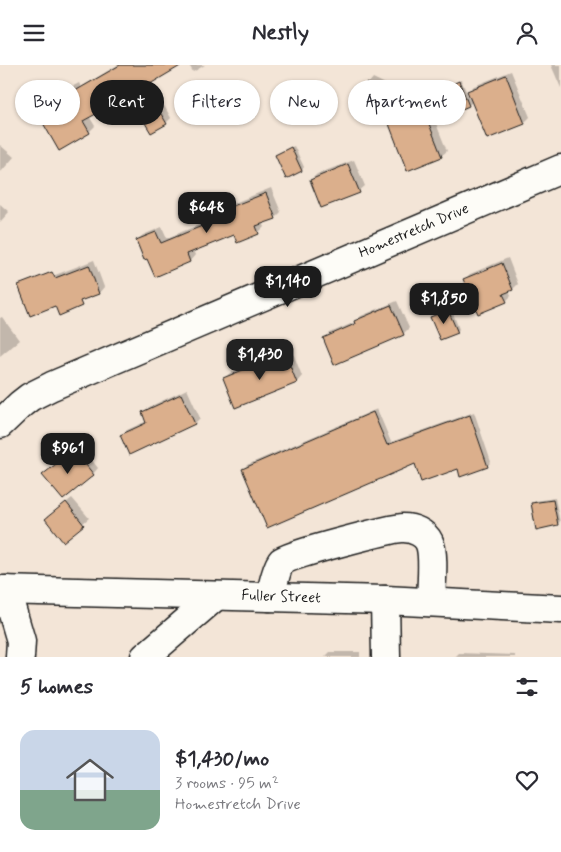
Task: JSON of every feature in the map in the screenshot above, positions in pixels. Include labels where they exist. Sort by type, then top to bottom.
[{"type":"street","name":"Homestretch Drive","points":[[0,424],[21,403],[52,386],[561,169]]},
{"type":"street","points":[[270,597],[282,561],[296,555],[403,528],[421,533],[429,542],[432,553],[431,603]]},
{"type":"street","name":"Fuller Street","points":[[3,590],[385,600],[561,609]]},
{"type":"street","points":[[3,590],[21,641],[20,657]]},
{"type":"street","points":[[145,657],[216,596]]},
{"type":"street","points":[[385,600],[386,657]]},
{"type":"building","points":[[120,65],[182,65],[157,80],[94,80]]},
{"type":"building","points":[[506,75],[525,124],[487,139],[467,91]]},
{"type":"building","points":[[90,82],[90,117],[83,121],[90,133],[59,151],[44,125],[80,125],[80,88]]},
{"type":"building","points":[[164,119],[167,124],[151,133],[146,125],[164,125]]},
{"type":"building","points":[[389,125],[429,125],[442,157],[407,171]]},
{"type":"building","points":[[291,147],[302,171],[286,179],[275,155]]},
{"type":"building","points":[[348,164],[360,193],[321,208],[310,180]]},
{"type":"building","points":[[266,193],[276,219],[256,226],[259,234],[237,243],[234,235],[187,254],[190,262],[155,277],[147,259],[144,260],[136,240],[156,232],[161,243],[202,226],[200,219]]},
{"type":"building","points":[[502,263],[513,290],[503,294],[507,302],[478,314],[463,279]]},
{"type":"building","points":[[89,265],[99,294],[80,301],[82,306],[59,316],[55,306],[30,316],[18,285],[52,272],[55,278]]},
{"type":"building","points":[[391,305],[404,335],[334,365],[323,338],[355,324],[354,321]]},
{"type":"building","points":[[448,310],[458,333],[440,340],[430,317]]},
{"type":"building","points":[[285,353],[297,383],[235,408],[223,378]]},
{"type":"building","points":[[181,394],[195,424],[129,455],[120,435],[146,423],[142,412]]},
{"type":"building","points":[[373,412],[387,445],[470,415],[488,467],[460,477],[458,469],[421,482],[415,464],[267,528],[242,469]]},
{"type":"building","points":[[74,450],[94,475],[63,500],[42,475]]},
{"type":"building","points":[[553,500],[558,525],[536,530],[531,503]]},
{"type":"building","points":[[66,502],[84,525],[63,542],[45,519]]}]
